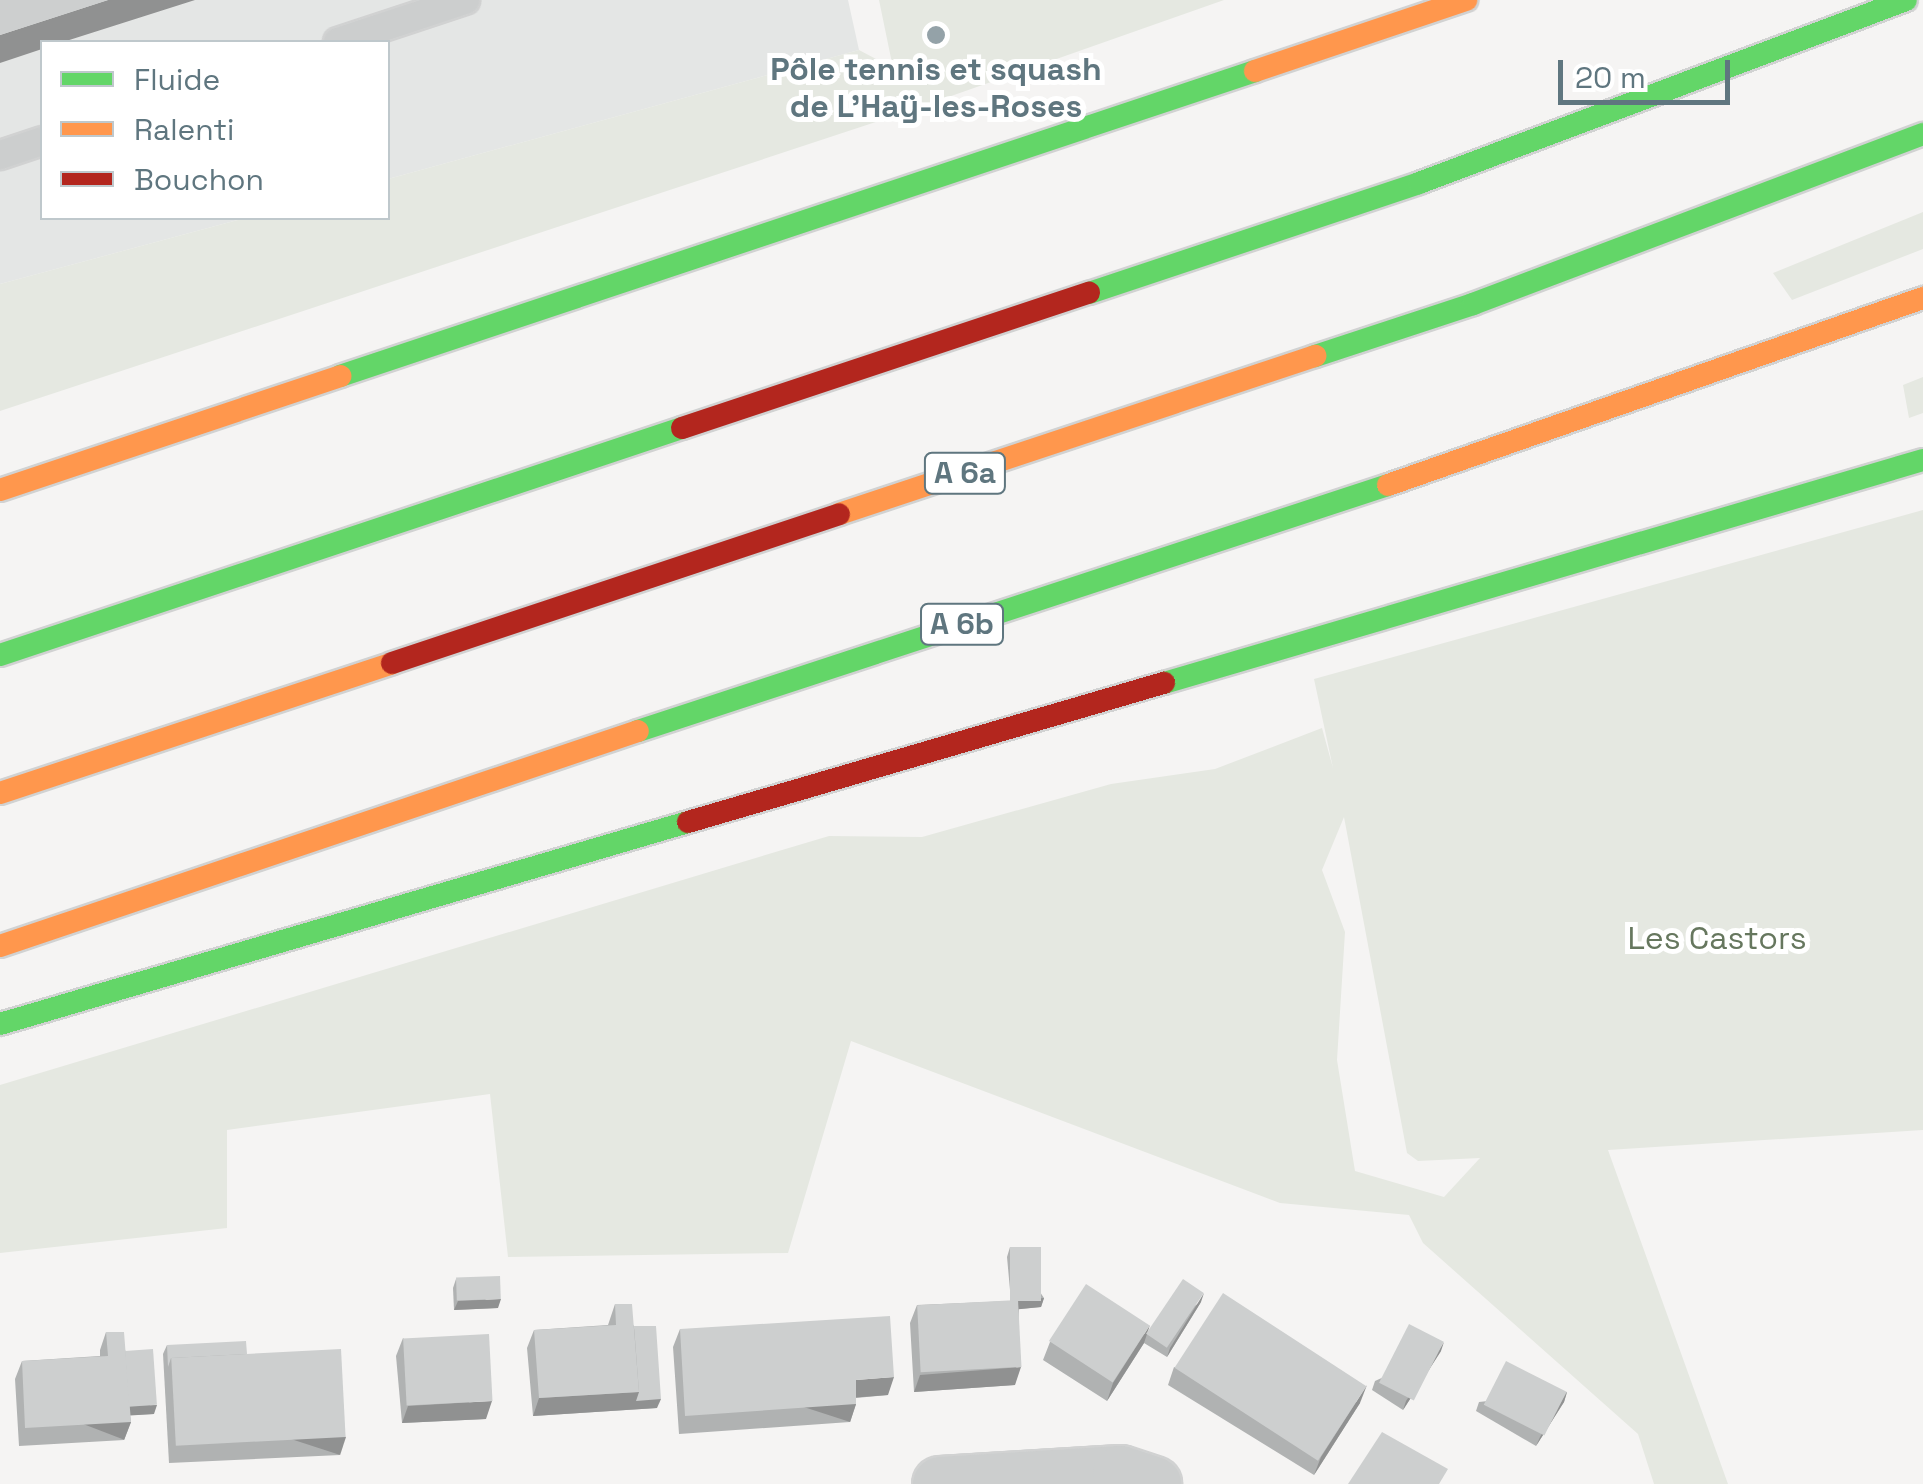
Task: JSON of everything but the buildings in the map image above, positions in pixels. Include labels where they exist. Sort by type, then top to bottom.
[{"type":"highway","points":[[0,490],[1466,0]]},
{"type":"highway","points":[[0,656],[1419,183],[1906,0]]},
{"type":"highway","name":"A 6a","points":[[0,793],[1473,304],[1923,134]]},
{"type":"highway","name":"A 6b","points":[[0,946],[767,688],[1530,438],[1923,298]]},
{"type":"highway","points":[[0,1024],[1923,460]]},
{"type":"street","points":[[940,1484],[1120,1473],[1153,1484]]},
{"type":"lane","points":[[344,40],[465,0]]},
{"type":"lane","points":[[0,155],[40,142]]},
{"type":"shaded area","points":[[0,0],[848,0],[859,50],[390,178],[390,40],[40,40],[40,220],[238,220],[0,284]]},
{"type":"green space","points":[[879,0],[1224,0],[900,114],[0,411],[0,284],[238,220],[390,220],[390,178],[859,50],[893,68]]},
{"type":"green space","points":[[1923,212],[1923,249],[1792,300],[1773,273]]},
{"type":"green space","points":[[1923,377],[1923,413],[1909,418],[1903,385]]},
{"type":"green space","name":"Les Castors","points":[[1923,510],[1923,1130],[1608,1150],[1728,1484],[1654,1484],[1638,1434],[1423,1243],[1409,1215],[1280,1203],[851,1041],[788,1253],[508,1257],[490,1094],[227,1130],[227,1228],[0,1253],[0,1085],[829,836],[922,837],[1111,784],[1215,769],[1322,728],[1333,768],[1314,679]],"holes":[[[1344,817],[1407,1153],[1418,1161],[1480,1158],[1444,1197],[1355,1171],[1337,1060],[1345,932],[1322,870]]]},
{"type":"traffic: fast","points":[[1089,293],[1419,183],[1906,0]]},
{"type":"traffic: fast","points":[[340,376],[1255,71]]},
{"type":"traffic: fast","points":[[1315,356],[1473,304],[1923,134]]},
{"type":"traffic: fast","points":[[0,655],[682,428]]},
{"type":"traffic: fast","points":[[1164,683],[1923,460]]},
{"type":"traffic: fast","points":[[638,731],[1388,485]]},
{"type":"traffic: fast","points":[[0,1024],[688,822]]},
{"type":"traffic: slow","points":[[1255,71],[1466,0]]},
{"type":"traffic: slow","points":[[1388,485],[1923,298]]},
{"type":"traffic: slow","points":[[839,514],[1315,356]]},
{"type":"traffic: slow","points":[[0,490],[340,376]]},
{"type":"traffic: slow","points":[[0,793],[392,663]]},
{"type":"traffic: slow","points":[[0,946],[638,731]]},
{"type":"traffic: jam","points":[[682,428],[1089,293]]},
{"type":"traffic: jam","points":[[392,663],[839,514]]},
{"type":"traffic: jam","points":[[688,822],[1164,683]]},
{"type":"place","name":"Pôle tennis et squash de L'Haÿ-les-Roses","points":[[936,35]]}]
